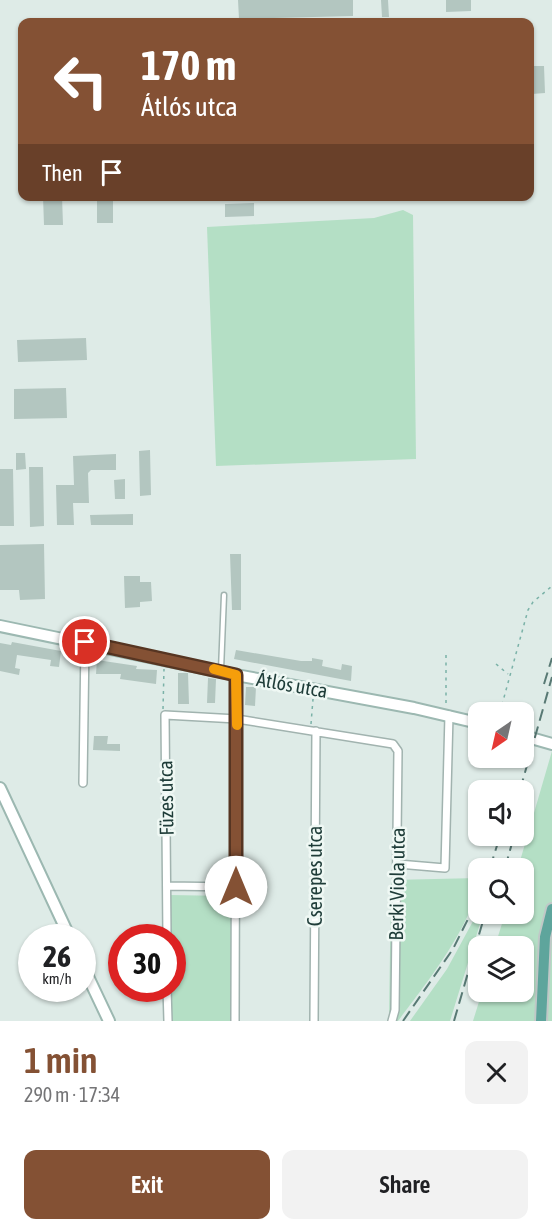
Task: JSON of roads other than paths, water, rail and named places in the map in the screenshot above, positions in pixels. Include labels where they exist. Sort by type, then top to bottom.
[{"type":"main road","points":[[541,1021],[545,938],[552,909]]},
{"type":"street","name":"Átlós utca","points":[[0,626],[468,720]]},
{"type":"street","points":[[83,783],[85,642]]},
{"type":"street","points":[[236,675],[236,1021]]},
{"type":"street","name":"Füzes utca","points":[[167,924],[165,715],[237,719]]},
{"type":"street","points":[[398,864],[445,867],[448,715]]},
{"type":"street","points":[[237,719],[313,731]]},
{"type":"street","name":"Berki Viola utca","points":[[313,731],[393,744],[396,748],[398,864],[395,1010],[392,1021]]},
{"type":"street","name":"Cserepes utca","points":[[313,731],[314,1021]]},
{"type":"street","points":[[534,739],[552,744]]},
{"type":"street","points":[[0,788],[63,924]]},
{"type":"street","points":[[167,886],[236,887]]},
{"type":"street","points":[[96,994],[109,1021]]},
{"type":"street","points":[[167,1002],[168,1021]]},
{"type":"lane","points":[[220,671],[223,660],[224,595]]},
{"type":"railway","points":[[544,684],[552,658]]},
{"type":"railway","points":[[523,780],[552,677]]},
{"type":"railway","points":[[493,858],[497,846]]},
{"type":"railway","points":[[508,858],[511,846]]},
{"type":"railway","points":[[403,1021],[453,949],[468,919]]},
{"type":"railway","points":[[454,1021],[482,924]]}]
